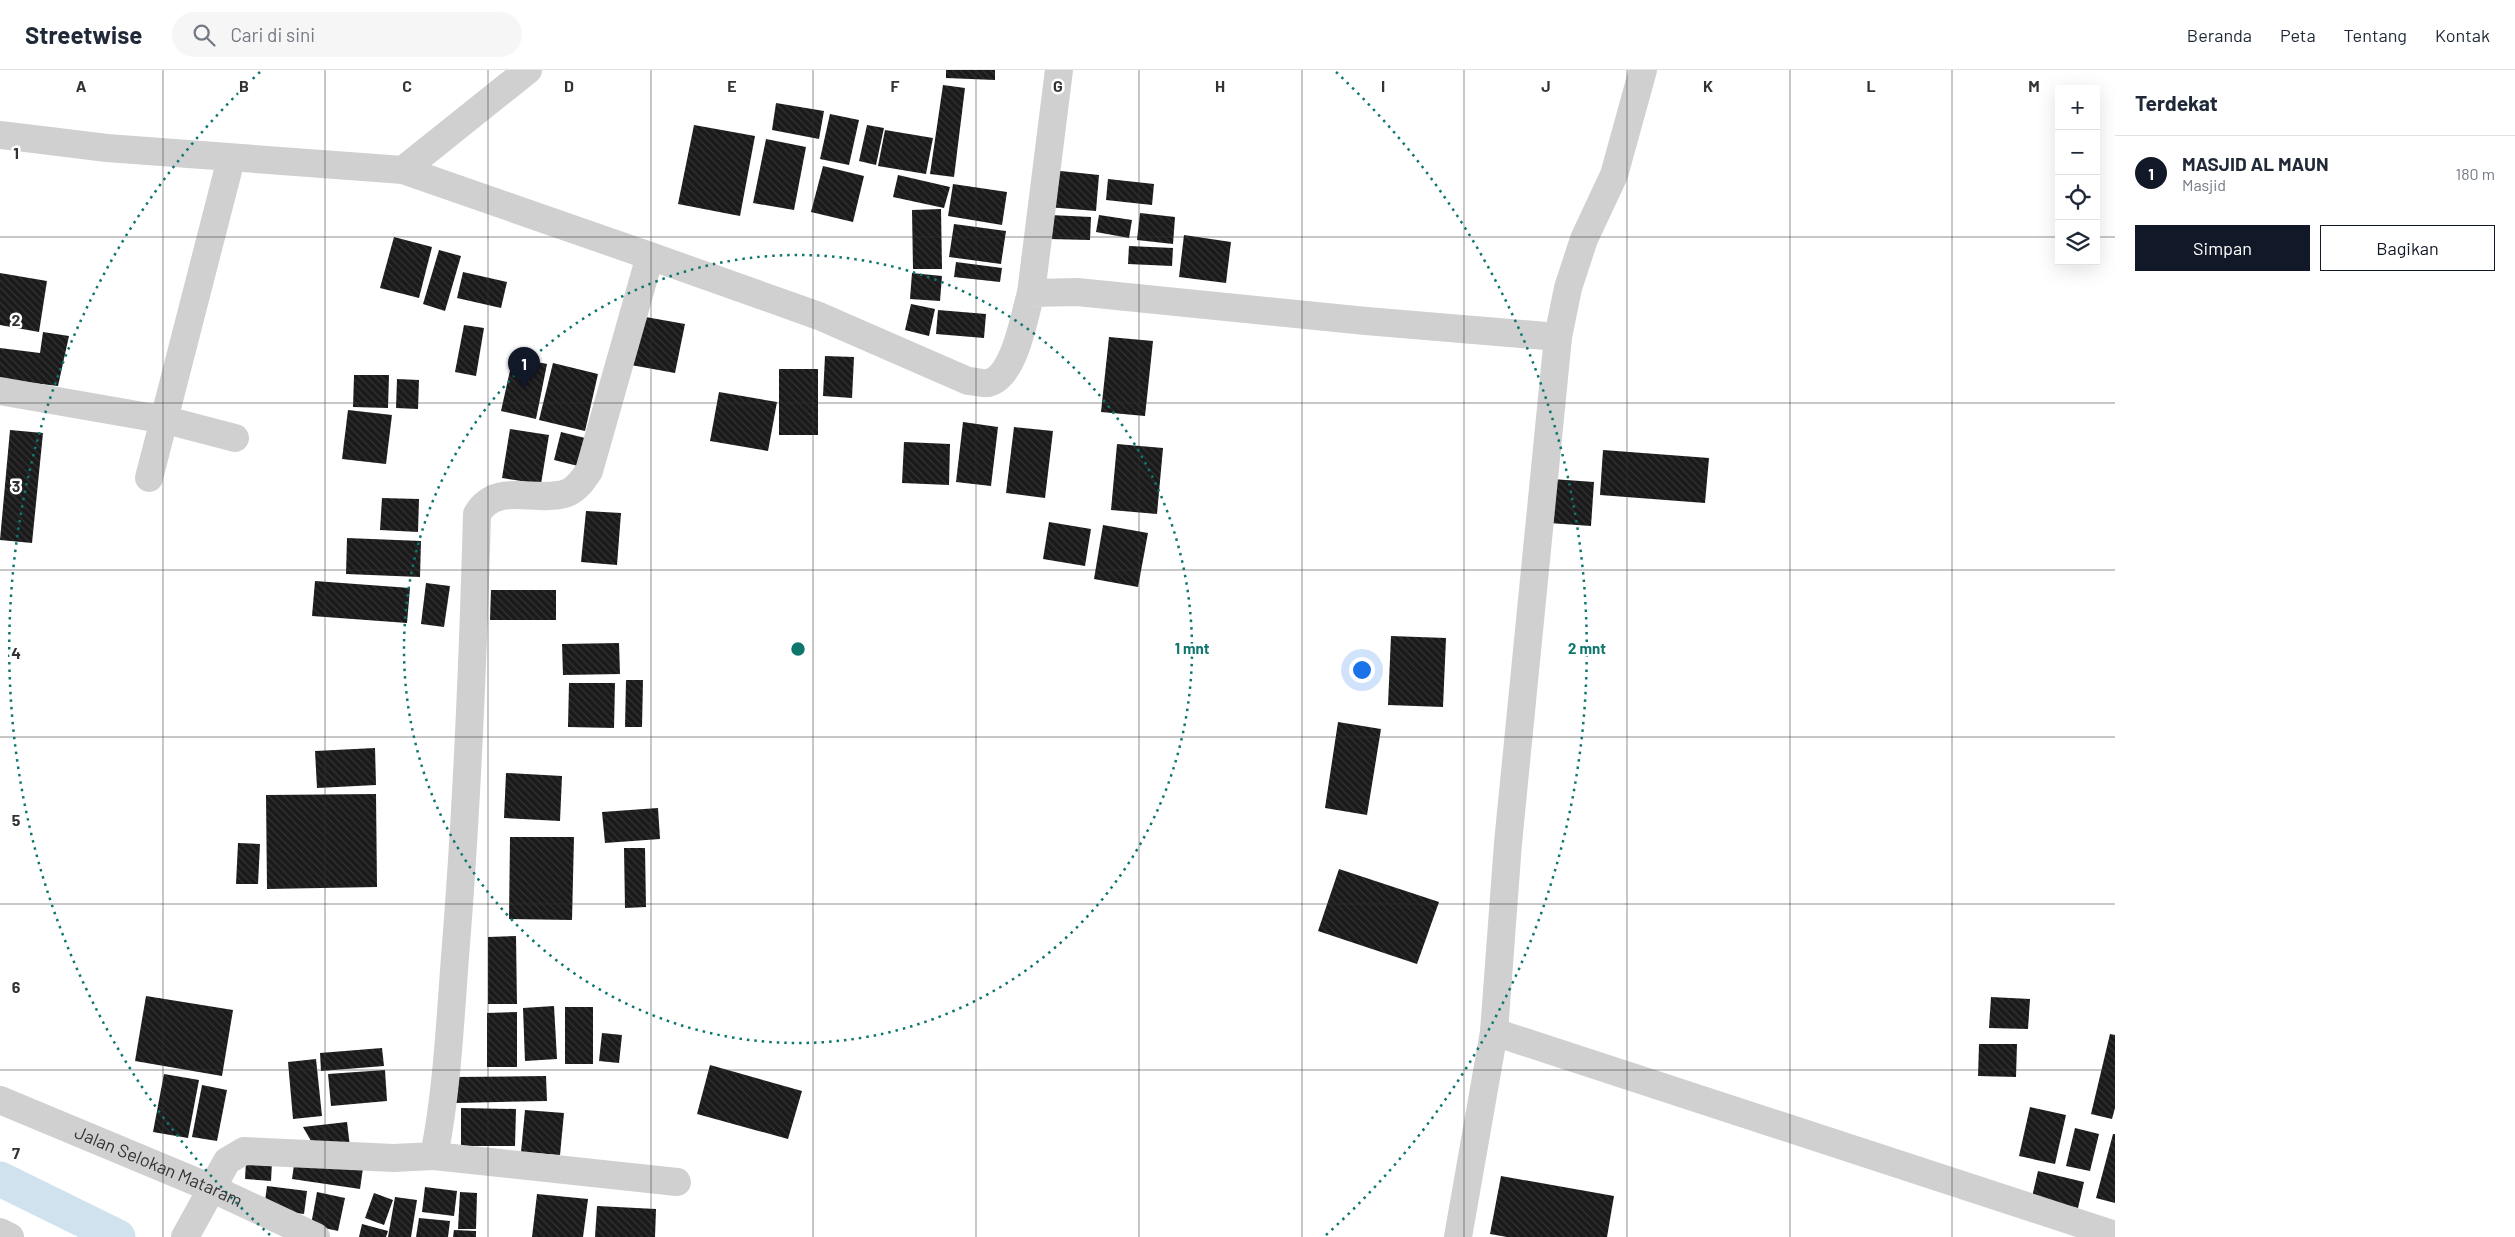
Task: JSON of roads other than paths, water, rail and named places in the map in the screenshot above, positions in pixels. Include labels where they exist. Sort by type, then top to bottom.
[{"type":"street","points":[[403,170],[528,70]]},
{"type":"street","points":[[0,135],[107,148],[231,159],[403,170],[819,316],[968,381],[987,383],[1002,375],[1012,360],[1031,292],[1059,70]]},
{"type":"street","points":[[1458,1237],[1494,1032],[1508,843],[1558,337],[1568,288],[1584,239],[1614,175],[1643,70]]},
{"type":"street","points":[[149,478],[179,423],[231,159]]},
{"type":"street","points":[[434,1156],[442,1116],[471,731],[477,514],[483,503],[497,497],[567,493],[580,484],[589,471],[650,256]]},
{"type":"street","points":[[1031,292],[1077,292],[1366,321],[1558,337]]},
{"type":"street","points":[[0,391],[179,423],[235,438]]},
{"type":"street","points":[[1494,1032],[2115,1235]]},
{"type":"street","name":"Jalan Selokan Mataram","points":[[0,1100],[211,1188],[316,1237]]},
{"type":"street","points":[[187,1233],[227,1162],[244,1151],[394,1158],[434,1156],[677,1182]]},
{"type":"street","points":[[0,1232],[10,1237]]},
{"type":"waterway","points":[[0,1179],[118,1237]]},
{"type":"place","name":"MASJID AL MAUN","points":[[524,388]]}]
